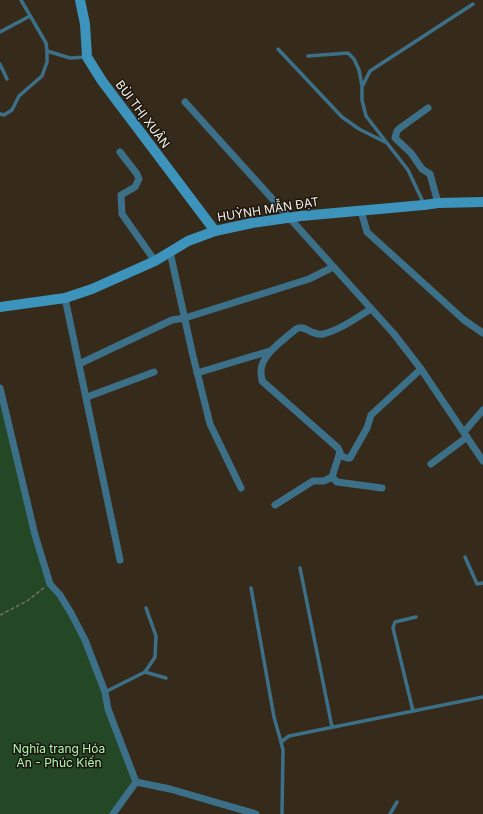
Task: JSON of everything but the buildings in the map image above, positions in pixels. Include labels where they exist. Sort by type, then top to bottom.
[{"type":"main road","name":"BÙI THỊ XUÂN","points":[[80,0],[85,24],[87,57],[102,81],[215,231]]},
{"type":"main road","name":"HUỲNH MẪN ĐẠT","points":[[5,307],[65,298],[92,289],[154,261],[188,241],[215,231],[252,223],[301,216],[438,203],[483,202]]},
{"type":"street","points":[[185,102],[394,334],[421,369],[483,461]]},
{"type":"street","points":[[428,108],[400,128],[397,131],[395,138],[411,153],[422,169],[430,174],[438,203]]},
{"type":"street","points":[[120,152],[137,174],[139,179],[135,187],[122,195],[122,214],[154,261]]},
{"type":"street","points":[[361,211],[368,232],[464,320],[483,333]]},
{"type":"street","points":[[170,252],[184,318],[210,424],[241,488]]},
{"type":"street","points":[[79,364],[172,320],[184,318],[309,279],[333,267]]},
{"type":"street","points":[[65,298],[120,560]]},
{"type":"street","points":[[276,505],[314,481],[324,481],[332,477],[340,452],[338,448],[262,381],[261,368],[270,352],[300,327],[314,334],[322,334],[346,324],[371,309]]},
{"type":"street","points":[[197,373],[270,352]]},
{"type":"street","points":[[339,455],[350,458],[367,428],[371,415],[421,369]]},
{"type":"street","points":[[87,397],[154,372]]},
{"type":"street","points":[[0,388],[3,420],[50,584],[60,595],[85,640],[105,692],[108,709],[136,782]]},
{"type":"street","points":[[431,464],[465,435],[483,410]]},
{"type":"street","points":[[332,477],[337,482],[382,488]]},
{"type":"street","points":[[114,814],[136,782]]},
{"type":"street","points":[[136,782],[256,814]]},
{"type":"lane","points":[[0,114],[4,115],[12,110],[19,96],[42,76],[47,62],[46,42],[21,0]]},
{"type":"lane","points":[[362,86],[370,71],[473,4]]},
{"type":"lane","points":[[0,32],[30,16]]},
{"type":"lane","points":[[278,49],[342,117],[359,129],[387,143]]},
{"type":"lane","points":[[47,51],[70,58],[87,57]]},
{"type":"lane","points":[[308,56],[348,53],[354,59],[359,70],[362,86],[362,100],[366,116],[408,170],[424,205]]},
{"type":"lane","points":[[0,64],[7,79]]},
{"type":"lane","points":[[0,303],[5,307]]},
{"type":"lane","points":[[466,557],[477,584],[483,583]]},
{"type":"lane","points":[[300,568],[332,727]]},
{"type":"lane","points":[[251,588],[274,717],[283,750],[282,814]]},
{"type":"lane","points":[[105,692],[145,672],[155,657],[156,636],[146,608]]},
{"type":"lane","points":[[412,711],[393,628],[396,622],[416,617]]},
{"type":"lane","points":[[145,672],[166,678]]},
{"type":"lane","points":[[281,742],[294,734],[483,697]]},
{"type":"lane","points":[[390,814],[397,802]]},
{"type":"path","points":[[0,614],[27,601],[50,584]]},
{"type":"green space","name":"Nghĩa trang Hóa An - Phúc Kiến","points":[[0,399],[32,535],[58,596],[82,640],[102,692],[133,782],[110,814],[0,814]]}]
